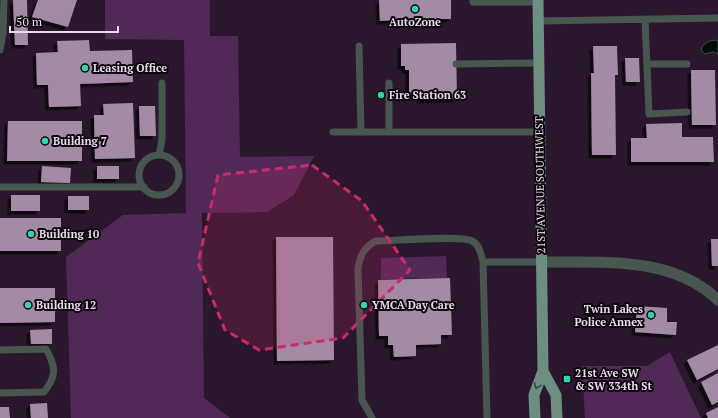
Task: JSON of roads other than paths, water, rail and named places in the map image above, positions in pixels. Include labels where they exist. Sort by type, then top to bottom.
[{"type":"main road","name":"21ST AVENUE SOUTHWEST","points":[[535,418],[534,395],[543,370],[538,1]]},
{"type":"main road","name":"21ST AVENUE SOUTHWEST","points":[[543,370],[556,395],[556,418]]},
{"type":"street","points":[[541,262],[621,263],[650,266],[673,272],[690,279],[708,290],[718,300]]},
{"type":"lane","points":[[0,50],[3,33],[4,0]]},
{"type":"lane","points":[[474,0],[474,2],[538,1]]},
{"type":"lane","points":[[538,20],[718,18]]},
{"type":"lane","points":[[645,19],[649,114],[688,112]]},
{"type":"lane","points":[[359,46],[361,132]]},
{"type":"lane","points":[[456,64],[539,63]]},
{"type":"lane","points":[[647,64],[687,64]]},
{"type":"lane","points":[[159,156],[162,140],[162,83]]},
{"type":"lane","points":[[389,83],[389,132]]},
{"type":"lane","points":[[333,132],[540,132]]},
{"type":"lane","points":[[159,156],[166,157],[176,165],[178,171],[177,183],[174,189],[162,194],[150,193],[144,187],[140,178],[142,165],[147,160],[159,156]]},
{"type":"lane","points":[[0,187],[144,187]]},
{"type":"lane","points":[[372,418],[368,414],[362,400],[358,268],[365,249],[376,242],[468,240],[478,246],[483,262],[487,418]]},
{"type":"lane","points":[[483,262],[541,262]]},
{"type":"lane","points":[[0,350],[46,349],[53,361],[53,381],[44,392],[0,393]]},
{"type":"place","name":"AutoZone","points":[[415,9]]},
{"type":"place","name":"Leasing Office","points":[[85,68]]},
{"type":"place","name":"Fire Station 63","points":[[381,95]]},
{"type":"place","name":"Building 7","points":[[45,141]]},
{"type":"place","name":"Building 10","points":[[31,234]]},
{"type":"place","name":"Building 12","points":[[28,305]]},
{"type":"place","name":"YMCA Day Care","points":[[364,305]]},
{"type":"place","name":"Twin Lakes Police Annex","points":[[651,315]]},
{"type":"place","name":"21st Ave SW & SW 334th St","points":[[567,379]]}]
